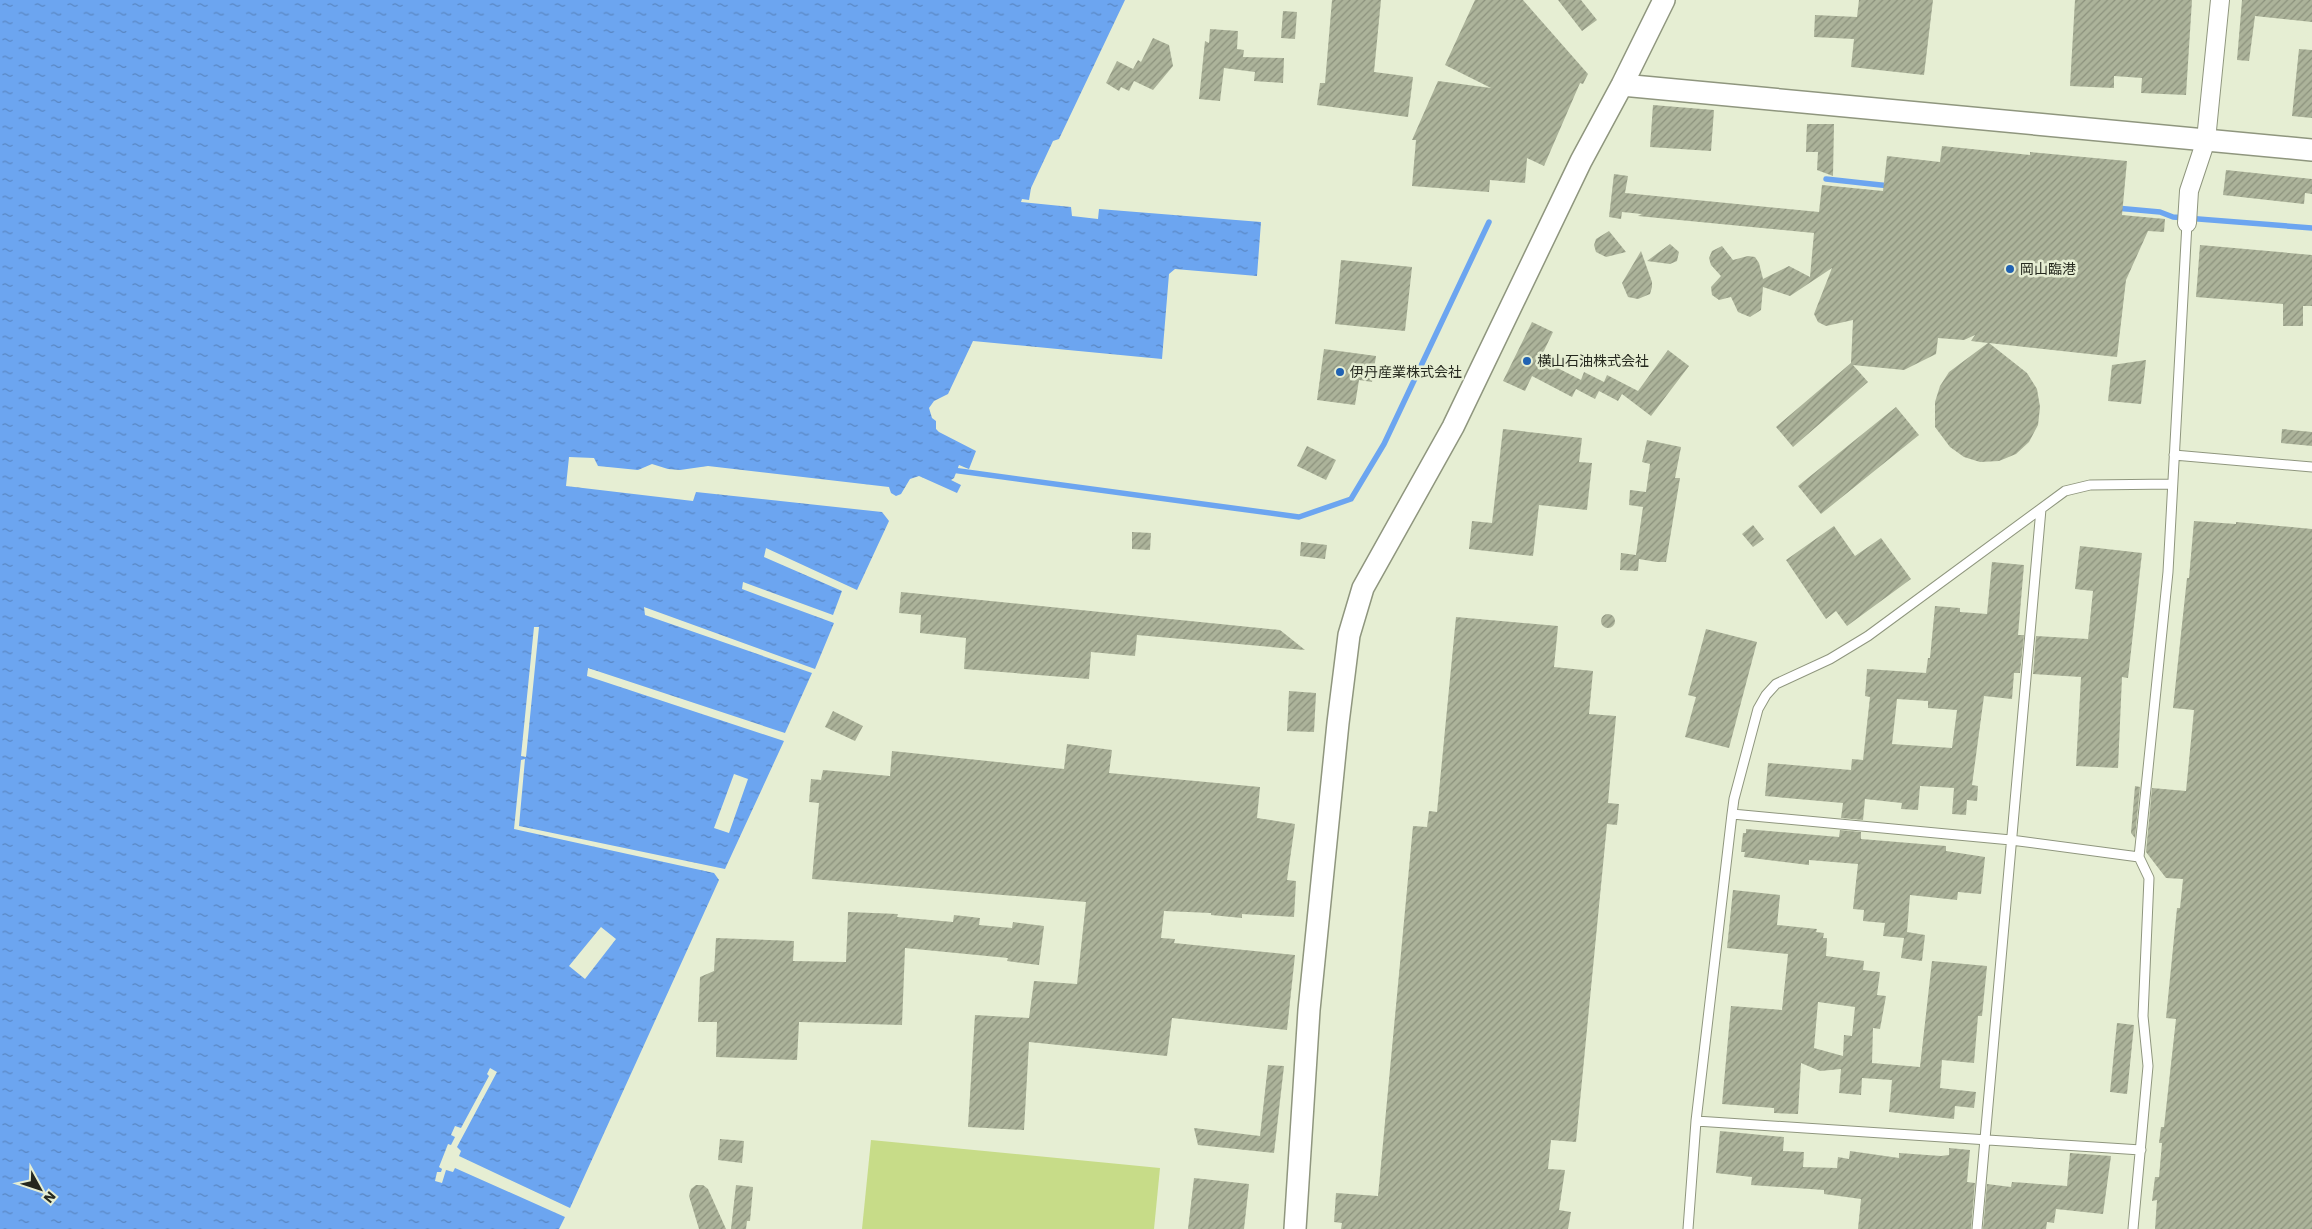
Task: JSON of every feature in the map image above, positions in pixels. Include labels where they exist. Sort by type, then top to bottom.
[{"type":"street","points":[[1295,1229],[1309,1010],[1349,635],[1363,588],[1453,426],[1581,162],[1622,86],[1664,0]]},
{"type":"street","points":[[2188,217],[2189,191],[2206,140],[2220,0]]},
{"type":"street","points":[[1622,86],[2312,150]]},
{"type":"lane","points":[[2133,1229],[2148,1066],[2143,1016],[2149,878],[2139,857],[2168,572],[2188,217]]},
{"type":"lane","points":[[2174,454],[2312,466]]},
{"type":"lane","points":[[1688,1229],[1696,1120],[1734,799],[1758,709],[1766,695],[1776,684],[1830,659],[1868,636],[2065,491],[2090,485],[2172,484]]},
{"type":"lane","points":[[1977,1229],[2041,509]]},
{"type":"lane","points":[[1732,814],[2011,840],[2139,857]]},
{"type":"lane","points":[[1696,1120],[2141,1150]]},
{"type":"green space","points":[[871,1140],[1160,1168],[1154,1229],[862,1229]]},
{"type":"water","points":[[0,0],[1125,0],[1059,139],[1053,141],[1031,188],[1029,200],[1022,199],[1021,202],[1071,207],[1072,216],[1098,219],[1099,209],[1261,222],[1257,276],[1175,269],[1169,274],[1162,359],[973,341],[948,394],[934,401],[929,408],[932,418],[936,421],[936,429],[939,432],[976,451],[969,469],[959,465],[954,478],[951,480],[961,485],[957,493],[919,476],[910,479],[901,494],[896,496],[891,493],[889,487],[708,466],[680,470],[668,469],[652,464],[638,470],[598,466],[594,458],[569,457],[566,486],[693,501],[696,492],[882,512],[889,521],[857,590],[766,548],[764,557],[842,591],[833,615],[743,582],[742,589],[834,623],[815,669],[644,607],[645,615],[812,673],[785,733],[588,668],[587,676],[784,741],[725,869],[519,826],[525,759],[521,760],[514,829],[714,873],[719,880],[570,1208],[459,1156],[461,1151],[457,1147],[497,1072],[490,1068],[487,1074],[489,1076],[461,1128],[455,1126],[451,1135],[455,1137],[451,1145],[448,1144],[439,1167],[442,1169],[441,1172],[437,1172],[435,1181],[442,1183],[446,1170],[453,1172],[455,1168],[565,1217],[559,1229],[0,1229]],"holes":[[[534,627],[539,627],[526,757],[521,756]],[[734,774],[748,779],[729,833],[714,828]],[[601,927],[616,939],[585,979],[569,966]]]},
{"type":"building","points":[[1332,0],[1381,0],[1374,72],[1413,77],[1408,117],[1317,105],[1320,83],[1325,83]]},
{"type":"building","points":[[1475,0],[1523,0],[1588,74],[1583,84],[1580,83],[1544,166],[1527,158],[1525,183],[1490,180],[1489,192],[1412,186],[1416,140],[1412,140],[1438,81],[1491,88],[1445,65]]},
{"type":"building","points":[[1558,0],[1581,0],[1597,20],[1582,31]]},
{"type":"building","points":[[1859,0],[1933,0],[1924,75],[1851,67],[1854,39],[1814,37],[1815,15],[1857,17]]},
{"type":"building","points":[[2075,0],[2192,0],[2186,95],[2141,93],[2142,78],[2114,76],[2114,88],[2070,86]]},
{"type":"building","points":[[2242,0],[2312,0],[2312,22],[2255,16],[2249,61],[2237,60]]},
{"type":"building","points":[[1283,11],[1297,12],[1295,39],[1281,38]]},
{"type":"building","points":[[1210,29],[1238,31],[1237,49],[1244,50],[1243,57],[1284,58],[1283,83],[1254,81],[1255,72],[1224,68],[1220,101],[1199,99],[1205,41],[1209,43]]},
{"type":"building","points":[[1153,38],[1169,45],[1173,66],[1153,90],[1134,81],[1129,91],[1121,87],[1119,91],[1106,83],[1117,61],[1133,69],[1138,60],[1141,62]]},
{"type":"building","points":[[2299,49],[2312,50],[2312,118],[2292,116]]},
{"type":"building","points":[[1653,105],[1714,110],[1711,151],[1650,147]]},
{"type":"building","points":[[1807,124],[1834,124],[1833,176],[1817,170],[1818,152],[1806,152]]},
{"type":"building","points":[[1942,146],[2030,155],[2030,152],[2127,161],[2122,215],[2165,219],[2164,232],[2148,231],[2126,280],[2117,357],[1989,343],[2027,373],[2037,389],[2040,407],[2038,425],[2029,442],[2016,454],[1999,461],[1980,462],[1964,457],[1950,447],[1935,427],[1935,402],[1940,386],[1949,372],[1988,343],[1971,341],[1975,335],[1964,340],[1938,338],[1936,354],[1904,370],[1853,365],[1868,382],[1793,447],[1776,427],[1851,363],[1853,320],[1826,326],[1818,322],[1814,314],[1832,268],[1790,296],[1763,287],[1761,310],[1750,317],[1738,312],[1731,297],[1719,300],[1712,295],[1711,287],[1721,276],[1711,265],[1709,258],[1712,251],[1722,246],[1733,260],[1748,256],[1755,257],[1759,263],[1763,279],[1789,266],[1810,277],[1814,233],[1638,216],[1642,214],[1622,212],[1621,219],[1609,217],[1614,174],[1628,176],[1625,193],[1819,212],[1822,185],[1883,191],[1887,156],[1940,162]]},
{"type":"building","points":[[2226,170],[2312,179],[2312,194],[2305,193],[2304,204],[2223,195]]},
{"type":"building","points":[[1609,231],[1626,252],[1606,257],[1596,252],[1594,245],[1596,239]]},
{"type":"building","points":[[1670,244],[1679,252],[1677,261],[1670,264],[1647,261]]},
{"type":"building","points":[[2200,245],[2312,255],[2312,306],[2303,306],[2303,326],[2283,326],[2283,304],[2196,297]]},
{"type":"building","points":[[1641,251],[1652,287],[1650,294],[1638,299],[1628,297],[1622,283]]},
{"type":"building","points":[[1341,260],[1412,267],[1405,331],[1335,324]]},
{"type":"building","points":[[1532,322],[1553,332],[1540,359],[1581,380],[1584,372],[1604,382],[1607,375],[1638,391],[1668,350],[1689,366],[1651,416],[1622,394],[1618,401],[1599,391],[1595,399],[1576,389],[1572,397],[1532,376],[1525,391],[1503,381]]},
{"type":"building","points":[[1324,349],[1376,356],[1372,382],[1359,380],[1355,405],[1317,400]]},
{"type":"building","points":[[2146,360],[2141,404],[2108,401],[2112,365]]},
{"type":"building","points":[[1896,407],[1919,435],[1821,514],[1798,486]]},
{"type":"building","points":[[1503,429],[1582,438],[1579,462],[1592,463],[1587,510],[1539,505],[1533,556],[1469,549],[1472,521],[1492,523]]},
{"type":"building","points":[[2282,429],[2312,432],[2312,446],[2281,443]]},
{"type":"building","points":[[1647,440],[1681,447],[1675,478],[1680,478],[1666,562],[1639,559],[1638,571],[1620,570],[1621,553],[1636,555],[1643,507],[1629,505],[1630,490],[1646,492],[1650,464],[1642,462]]},
{"type":"building","points":[[1307,446],[1336,460],[1326,480],[1297,466]]},
{"type":"building","points":[[2194,521],[2236,524],[2236,522],[2312,529],[2312,1229],[2155,1229],[2157,1200],[2152,1201],[2155,1177],[2159,1177],[2162,1143],[2159,1143],[2161,1127],[2164,1127],[2176,1019],[2166,1018],[2177,908],[2180,908],[2183,879],[2166,878],[2146,852],[2152,788],[2186,791],[2194,710],[2173,708]]},
{"type":"building","points":[[1753,525],[1764,539],[1753,547],[1742,534]]},
{"type":"building","points":[[1834,526],[1855,556],[1881,538],[1911,579],[1847,626],[1836,611],[1826,619],[1786,560]]},
{"type":"building","points":[[1132,532],[1151,533],[1150,550],[1132,549]]},
{"type":"building","points":[[1301,542],[1327,545],[1325,559],[1300,556]]},
{"type":"building","points":[[2080,546],[2142,553],[2128,678],[2122,677],[2118,768],[2076,766],[2081,677],[2033,674],[2036,636],[2088,639],[2093,591],[2075,589]]},
{"type":"building","points":[[1992,562],[2024,565],[2018,635],[2024,635],[2020,673],[2014,673],[2012,699],[1984,696],[1972,785],[1978,786],[1977,801],[1967,800],[1966,815],[1952,814],[1954,788],[1920,786],[1918,810],[1901,809],[1902,803],[1865,799],[1863,820],[1841,818],[1843,803],[1765,796],[1768,763],[1851,770],[1852,759],[1863,760],[1870,697],[1865,696],[1867,669],[1926,673],[1928,658],[1930,658],[1935,606],[1960,608],[1960,612],[1987,614]],"holes":[[[1897,699],[1928,701],[1928,708],[1957,710],[1952,748],[1892,744]]]},
{"type":"building","points":[[901,592],[1280,630],[1305,650],[1137,635],[1135,656],[1091,652],[1089,679],[964,669],[966,638],[920,633],[921,615],[899,613]]},
{"type":"building","points":[[1605,614],[1611,614],[1615,621],[1611,628],[1605,628],[1601,624],[1601,618]]},
{"type":"building","points":[[1456,617],[1558,626],[1554,667],[1593,671],[1589,714],[1616,716],[1608,803],[1619,804],[1617,825],[1607,824],[1576,1142],[1551,1140],[1548,1169],[1565,1170],[1559,1210],[1571,1212],[1568,1229],[1341,1229],[1342,1223],[1334,1222],[1336,1193],[1378,1196],[1413,826],[1427,827],[1429,811],[1437,812]]},
{"type":"building","points":[[1706,629],[1757,642],[1729,748],[1685,737],[1696,697],[1688,695]]},
{"type":"building","points":[[1289,691],[1316,693],[1314,732],[1287,731]]},
{"type":"building","points":[[833,711],[863,726],[855,741],[825,727]]},
{"type":"building","points":[[1067,744],[1112,750],[1109,773],[1260,787],[1257,818],[1295,824],[1287,880],[1296,881],[1294,917],[1242,914],[1242,918],[1211,915],[1211,913],[1164,911],[1161,938],[1175,939],[1174,943],[1295,955],[1287,1030],[1172,1018],[1167,1056],[1029,1042],[1024,1130],[968,1127],[975,1015],[1029,1018],[1034,981],[1077,984],[1086,902],[812,879],[819,803],[809,802],[811,779],[821,780],[823,770],[890,776],[892,751],[1064,769]]},
{"type":"building","points":[[2135,786],[2140,787],[2135,838],[2131,833]]},
{"type":"building","points":[[1746,829],[1839,837],[1840,830],[1861,832],[1861,839],[1946,846],[1946,851],[1985,857],[1981,894],[1958,892],[1957,900],[1910,895],[1907,932],[1925,935],[1922,961],[1901,958],[1904,938],[1883,936],[1885,923],[1863,921],[1864,910],[1853,909],[1858,864],[1809,860],[1809,865],[1744,857],[1745,852],[1741,852],[1743,833],[1746,833]]},
{"type":"building","points":[[1733,890],[1780,895],[1777,925],[1817,929],[1816,932],[1824,933],[1823,938],[1827,938],[1826,956],[1864,961],[1863,970],[1880,972],[1877,995],[1886,996],[1880,1029],[1873,1028],[1872,1063],[1920,1067],[1932,961],[1987,966],[1982,1016],[1978,1016],[1974,1063],[1942,1060],[1940,1088],[1976,1092],[1974,1108],[1955,1106],[1954,1119],[1889,1112],[1892,1080],[1862,1078],[1861,1095],[1839,1093],[1841,1069],[1820,1071],[1801,1063],[1798,1114],[1774,1113],[1774,1108],[1722,1104],[1731,1006],[1782,1010],[1788,954],[1727,948]],"holes":[[[1818,1002],[1855,1007],[1852,1036],[1844,1035],[1843,1056],[1814,1048]]]},
{"type":"building","points":[[848,912],[898,914],[897,917],[953,922],[954,915],[980,918],[979,925],[1012,928],[1013,922],[1044,926],[1039,965],[1007,961],[1008,958],[905,948],[902,1025],[799,1022],[797,1060],[716,1057],[717,1022],[698,1022],[700,977],[714,971],[716,938],[794,941],[793,961],[846,962]]},
{"type":"building","points":[[2117,1023],[2134,1025],[2127,1094],[2110,1092]]},
{"type":"building","points":[[1268,1065],[1284,1066],[1274,1153],[1198,1145],[1194,1128],[1260,1136]]},
{"type":"building","points":[[1720,1131],[1784,1137],[1783,1151],[1804,1152],[1803,1167],[1837,1168],[1838,1157],[1849,1159],[1850,1151],[1899,1158],[1899,1153],[1941,1156],[1949,1155],[1949,1148],[1970,1150],[1967,1182],[1975,1183],[1971,1229],[1858,1229],[1861,1199],[1824,1194],[1824,1190],[1751,1185],[1752,1177],[1716,1173]]},
{"type":"building","points":[[720,1139],[744,1141],[742,1163],[718,1160]]},
{"type":"building","points":[[2070,1153],[2111,1156],[2103,1214],[2056,1209],[2054,1223],[2047,1222],[2046,1229],[1983,1229],[1987,1184],[2011,1187],[2012,1182],[2067,1186]]},
{"type":"building","points":[[1194,1178],[1249,1184],[1244,1229],[1188,1229]]},
{"type":"building","points":[[696,1185],[703,1185],[708,1189],[726,1229],[699,1229],[689,1196],[691,1189]]},
{"type":"building","points":[[736,1185],[753,1187],[750,1221],[747,1221],[746,1229],[731,1229]]},
{"type":"waterway","points":[[1826,179],[1890,186]]},
{"type":"waterway","points":[[2116,208],[2160,212],[2173,217],[2312,228]]},
{"type":"waterway","points":[[952,470],[1299,517],[1351,499],[1384,444],[1489,222]]},
{"type":"place","name":"岡山臨港","points":[[2010,269]]},
{"type":"place","name":"横山石油株式会社","points":[[1527,361]]},
{"type":"place","name":"伊丹産業株式会社","points":[[1340,372]]}]
